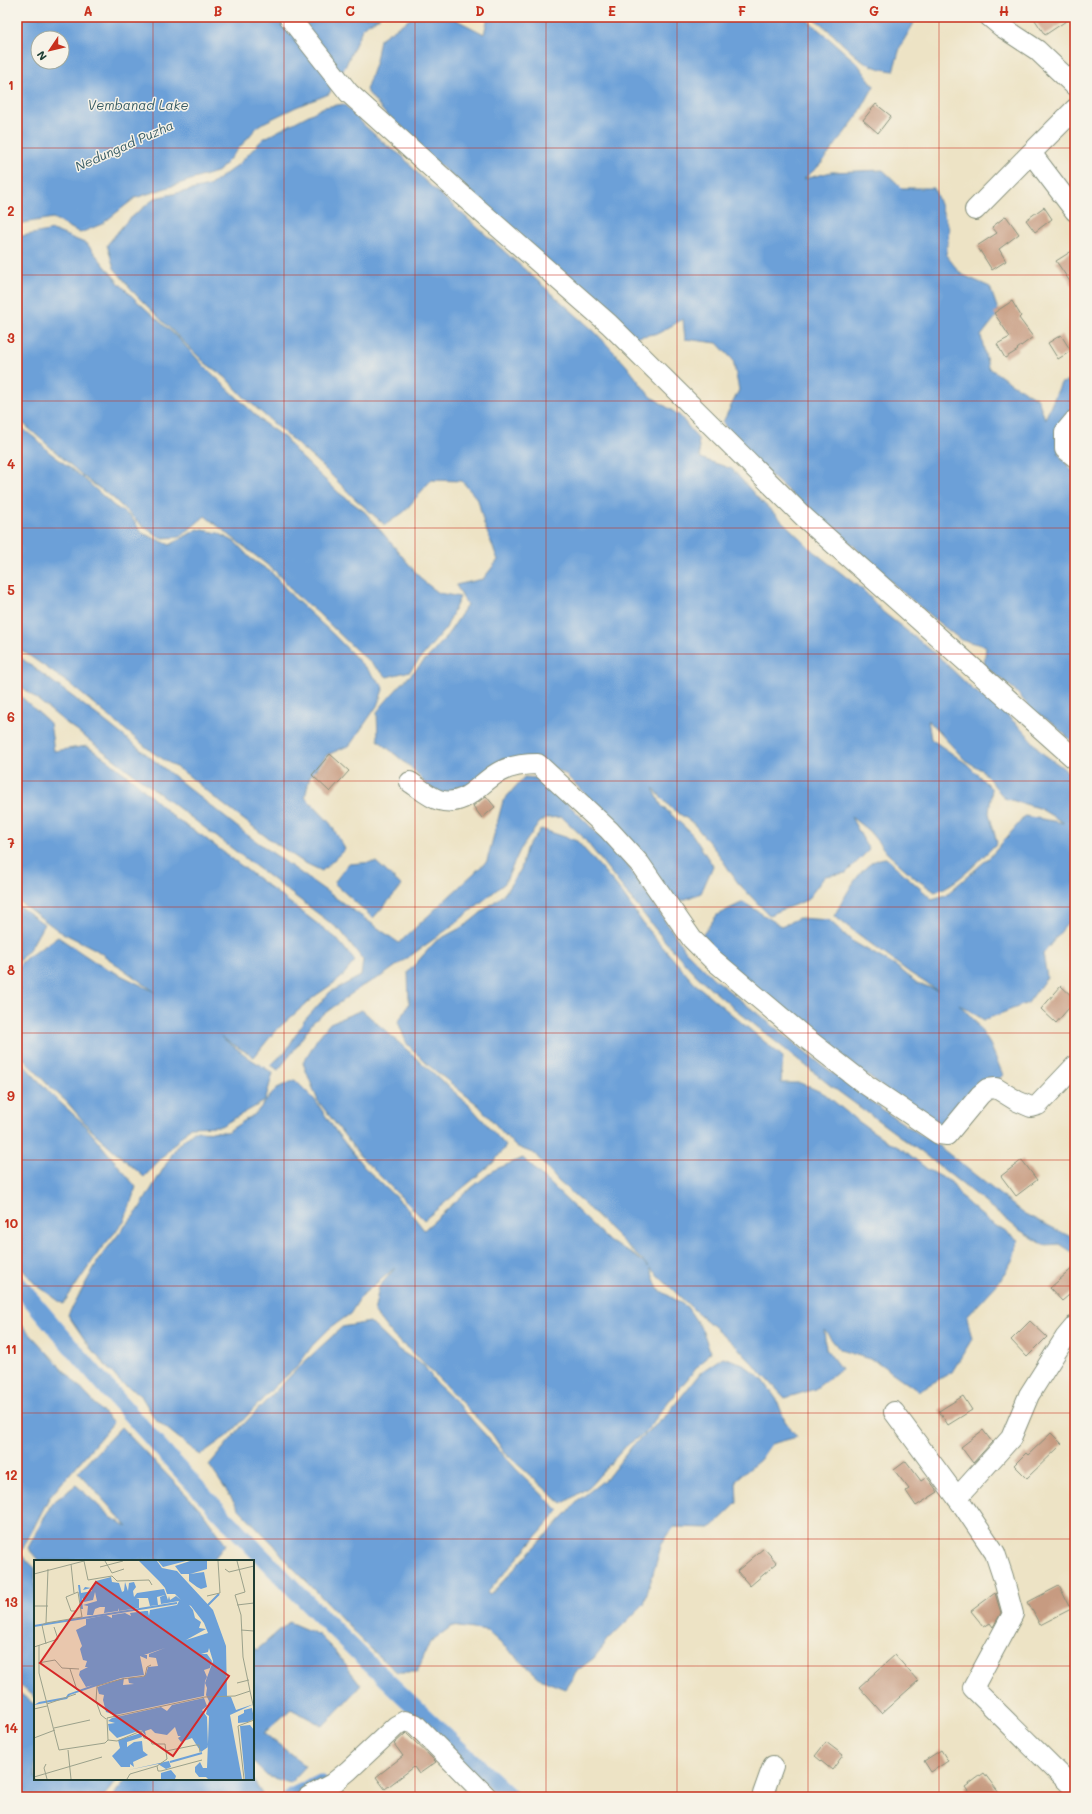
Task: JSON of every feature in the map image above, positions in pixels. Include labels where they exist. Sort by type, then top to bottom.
[{"type":"street","points":[[289,17],[349,93],[457,191],[609,324],[806,518],[1075,759]]},
{"type":"street","points":[[990,17],[1002,27],[1037,50],[1075,86]]},
{"type":"street","points":[[975,210],[1075,109]]},
{"type":"street","points":[[1031,153],[1075,211]]},
{"type":"street","points":[[1075,420],[1065,432],[1065,449],[1075,457]]},
{"type":"street","points":[[410,782],[438,800],[448,802],[468,797],[501,771],[522,764],[538,764],[609,830],[640,864],[692,939],[711,958],[807,1039],[865,1084],[940,1134],[947,1135],[980,1095],[987,1089],[996,1088],[1017,1101],[1031,1107],[1038,1105],[1075,1066]]},
{"type":"street","points":[[957,1498],[1011,1438],[1029,1395],[1065,1338],[1075,1326]]},
{"type":"street","points":[[894,1412],[995,1553],[1003,1577],[1013,1614],[973,1688],[1075,1789]]},
{"type":"street","points":[[308,1797],[332,1784],[396,1726],[405,1721],[415,1724],[486,1797]]},
{"type":"street","points":[[763,1796],[772,1766]]},
{"type":"water","name":"Vembanad Lake","points":[[18,17],[380,17],[363,27],[346,65],[329,94],[296,107],[259,125],[219,171],[135,198],[102,224],[80,233],[53,218],[17,224]]},
{"type":"water","points":[[413,17],[451,17],[484,34],[488,17],[804,17],[857,63],[874,86],[858,115],[821,164],[804,179],[831,172],[883,170],[902,188],[934,188],[949,229],[946,255],[961,274],[990,287],[999,313],[981,336],[988,367],[1012,384],[1038,399],[1045,419],[1061,383],[1075,380],[1075,423],[1058,453],[1075,474],[1075,744],[1052,723],[1032,710],[1014,689],[984,666],[986,646],[961,640],[933,618],[874,567],[854,546],[809,510],[734,442],[723,422],[739,390],[733,360],[717,343],[685,339],[683,319],[659,333],[631,338],[393,123],[366,90],[376,61],[380,39]]},
{"type":"water","points":[[811,17],[894,17],[914,23],[901,45],[893,71],[877,68],[866,63],[857,57],[819,22]]},
{"type":"water","points":[[344,104],[386,145],[402,156],[424,180],[595,332],[626,365],[649,395],[680,416],[698,439],[700,458],[732,469],[757,497],[813,551],[864,591],[883,612],[937,655],[972,689],[1001,710],[1023,730],[1042,753],[1062,767],[1075,779],[1075,917],[1071,919],[1043,954],[1047,977],[1028,1003],[984,1020],[959,1004],[974,1020],[990,1044],[1003,1075],[942,1133],[696,944],[717,915],[743,902],[781,926],[799,918],[829,920],[852,941],[897,967],[917,983],[937,990],[910,973],[834,916],[855,880],[869,865],[877,860],[886,858],[932,899],[946,895],[991,856],[1025,816],[1064,823],[1039,808],[1004,798],[983,771],[965,760],[928,720],[931,739],[967,764],[992,789],[989,813],[997,843],[961,877],[935,892],[915,878],[887,853],[869,831],[851,817],[869,850],[846,873],[825,876],[807,900],[769,915],[738,883],[717,852],[693,823],[671,808],[653,788],[661,805],[692,834],[713,866],[701,893],[670,905],[615,824],[565,774],[545,764],[437,799],[415,771],[378,740],[377,712],[439,646],[467,605],[456,585],[483,579],[498,560],[484,524],[478,500],[462,481],[431,480],[404,512],[385,525],[353,497],[322,466],[244,397],[225,377],[205,363],[137,296],[114,268],[107,245],[126,222],[155,198],[209,186],[239,164],[263,139],[324,107]]},
{"type":"water","points":[[53,230],[87,244],[118,282],[179,339],[204,366],[265,424],[285,438],[299,455],[339,493],[365,512],[423,581],[439,593],[460,597],[446,628],[410,671],[387,677],[355,649],[317,612],[296,595],[275,571],[205,516],[180,537],[160,538],[139,523],[111,496],[90,482],[17,418],[17,237]]},
{"type":"water","points":[[17,425],[82,477],[114,506],[131,517],[142,533],[170,545],[198,529],[218,533],[235,542],[250,558],[271,572],[292,596],[335,636],[384,687],[377,706],[350,745],[327,755],[310,776],[305,797],[330,823],[345,849],[322,871],[303,862],[265,836],[211,795],[188,775],[152,752],[71,685],[17,647]]},
{"type":"water","points":[[17,655],[101,718],[246,834],[399,943],[487,861],[503,801],[524,777],[537,778],[561,797],[628,866],[685,950],[714,979],[823,1066],[890,1115],[940,1147],[1023,1213],[1075,1239],[1075,1254],[1060,1244],[1044,1245],[1018,1229],[932,1160],[831,1086],[730,1005],[697,976],[664,940],[582,836],[562,817],[547,818],[539,823],[520,850],[505,883],[448,929],[382,976],[362,986],[313,1022],[292,1053],[278,1070],[271,1065],[286,1051],[304,1021],[330,992],[361,976],[363,960],[341,931],[65,722],[17,683]]},
{"type":"water","points":[[17,693],[50,723],[54,751],[87,746],[106,759],[134,781],[177,820],[201,835],[336,938],[355,961],[340,979],[315,996],[275,1031],[254,1057],[221,1037],[252,1060],[273,1073],[265,1101],[221,1126],[190,1127],[144,1177],[90,1129],[67,1102],[48,1085],[17,1051],[17,967],[26,958],[58,937],[98,964],[155,992],[95,949],[59,931],[17,900]]},
{"type":"water","points":[[541,829],[577,841],[617,886],[647,929],[694,983],[783,1057],[781,1083],[801,1083],[825,1094],[855,1119],[887,1141],[905,1151],[927,1169],[951,1182],[962,1198],[987,1220],[1018,1240],[1013,1259],[1000,1281],[967,1317],[972,1339],[952,1372],[918,1391],[876,1361],[840,1350],[824,1330],[826,1349],[841,1369],[815,1389],[785,1398],[736,1346],[692,1308],[650,1268],[658,1289],[687,1307],[703,1331],[710,1352],[668,1402],[645,1433],[627,1445],[589,1487],[562,1504],[504,1452],[492,1434],[419,1358],[394,1337],[374,1312],[379,1287],[395,1268],[362,1295],[350,1314],[330,1328],[312,1346],[297,1367],[275,1386],[231,1433],[200,1455],[155,1419],[140,1394],[121,1383],[91,1349],[68,1315],[99,1259],[138,1211],[177,1146],[194,1131],[227,1132],[256,1113],[277,1088],[295,1080],[315,1100],[337,1133],[364,1167],[407,1208],[424,1230],[465,1193],[494,1170],[523,1158],[610,1242],[630,1252],[649,1267],[580,1200],[558,1181],[535,1154],[515,1146],[478,1105],[427,1064],[407,1044],[398,1022],[409,1004],[408,972],[436,941],[466,925],[505,893],[521,869],[526,849]]},
{"type":"water","points":[[376,862],[402,886],[373,918],[334,883],[348,864]]},
{"type":"water","points":[[17,905],[44,924],[31,947],[17,963]]},
{"type":"water","points":[[362,1010],[469,1105],[506,1146],[493,1163],[424,1220],[361,1157],[318,1101],[303,1063],[317,1039],[330,1023]]},
{"type":"water","points":[[17,1058],[55,1098],[82,1122],[136,1187],[124,1222],[100,1250],[63,1304],[35,1284],[17,1263]]},
{"type":"water","points":[[17,1320],[113,1423],[49,1498],[20,1554],[34,1567],[34,1697],[17,1683]]},
{"type":"water","points":[[370,1322],[399,1350],[424,1366],[436,1383],[454,1400],[516,1469],[559,1511],[487,1593],[490,1595],[580,1499],[608,1477],[633,1445],[665,1417],[701,1372],[723,1357],[743,1364],[763,1380],[777,1400],[785,1421],[797,1437],[771,1444],[760,1460],[736,1480],[737,1503],[711,1528],[674,1527],[662,1543],[644,1604],[608,1640],[594,1658],[578,1670],[565,1689],[542,1680],[487,1631],[452,1626],[430,1642],[417,1672],[397,1672],[370,1648],[288,1563],[275,1546],[239,1509],[209,1465],[241,1427],[299,1367],[342,1327]]},
{"type":"water","points":[[121,1427],[202,1511],[226,1544],[213,1560],[38,1560],[28,1548],[52,1503],[76,1485],[112,1518],[128,1527],[78,1472]]},
{"type":"water","points":[[289,1622],[319,1635],[334,1650],[361,1685],[323,1726],[291,1709],[264,1733],[306,1766],[290,1783],[267,1776],[254,1762],[254,1648],[257,1650]]},
{"type":"water","points":[[17,1691],[34,1704],[34,1780],[117,1780],[103,1797],[17,1797]]},
{"type":"water","points":[[253,1780],[262,1794],[260,1797],[112,1797],[125,1781]]},
{"type":"building","points":[[1033,17],[1072,17],[1045,35]]},
{"type":"building","points":[[876,104],[891,116],[878,133],[863,120]]},
{"type":"building","points":[[1044,207],[1052,219],[1035,232],[1026,220]]},
{"type":"building","points":[[1006,216],[1019,234],[999,249],[1006,261],[992,270],[977,246],[997,233],[992,227]]},
{"type":"building","points":[[1075,249],[1075,289],[1056,261]]},
{"type":"building","points":[[1012,301],[1021,316],[1019,318],[1033,337],[1017,349],[1018,350],[1005,358],[997,344],[1010,337],[994,313]]},
{"type":"building","points":[[1061,335],[1071,351],[1058,359],[1048,343]]},
{"type":"building","points":[[330,754],[349,771],[330,792],[312,775]]},
{"type":"building","points":[[486,796],[495,807],[482,818],[473,806]]},
{"type":"building","points":[[1061,986],[1075,999],[1075,1001],[1056,1023],[1041,1009]]},
{"type":"building","points":[[1022,1160],[1037,1180],[1016,1196],[1001,1176]]},
{"type":"building","points":[[1075,1266],[1075,1290],[1062,1301],[1050,1288]]},
{"type":"building","points":[[1030,1321],[1047,1337],[1027,1357],[1011,1340]]},
{"type":"building","points":[[963,1396],[972,1410],[948,1425],[939,1411]]},
{"type":"building","points":[[983,1430],[992,1442],[973,1463],[961,1447]]},
{"type":"building","points":[[1051,1433],[1062,1444],[1027,1478],[1014,1465],[1026,1453],[1028,1455]]},
{"type":"building","points":[[906,1461],[921,1481],[927,1477],[938,1492],[916,1506],[906,1491],[909,1489],[894,1470]]},
{"type":"building","points":[[764,1548],[777,1563],[750,1586],[737,1571]]},
{"type":"building","points":[[1059,1586],[1071,1609],[1040,1625],[1028,1602]]},
{"type":"building","points":[[995,1593],[1001,1613],[993,1627],[990,1623],[984,1627],[971,1611]]},
{"type":"building","points":[[895,1655],[918,1681],[882,1713],[859,1687]]},
{"type":"building","points":[[406,1733],[436,1762],[419,1774],[414,1767],[385,1789],[376,1777],[403,1756],[394,1744]]},
{"type":"building","points":[[826,1742],[843,1755],[832,1770],[815,1756]]},
{"type":"building","points":[[941,1750],[948,1761],[931,1772],[924,1761]]},
{"type":"building","points":[[984,1773],[1002,1797],[972,1797],[965,1787]]},
{"type":"waterway","points":[[17,1283],[136,1421],[260,1555],[366,1661],[510,1797]]},
{"type":"waterway","points":[[291,1797],[320,1783]]},
{"type":"water label","name":"Nedungad Puzha","points":[[124,145]]}]
